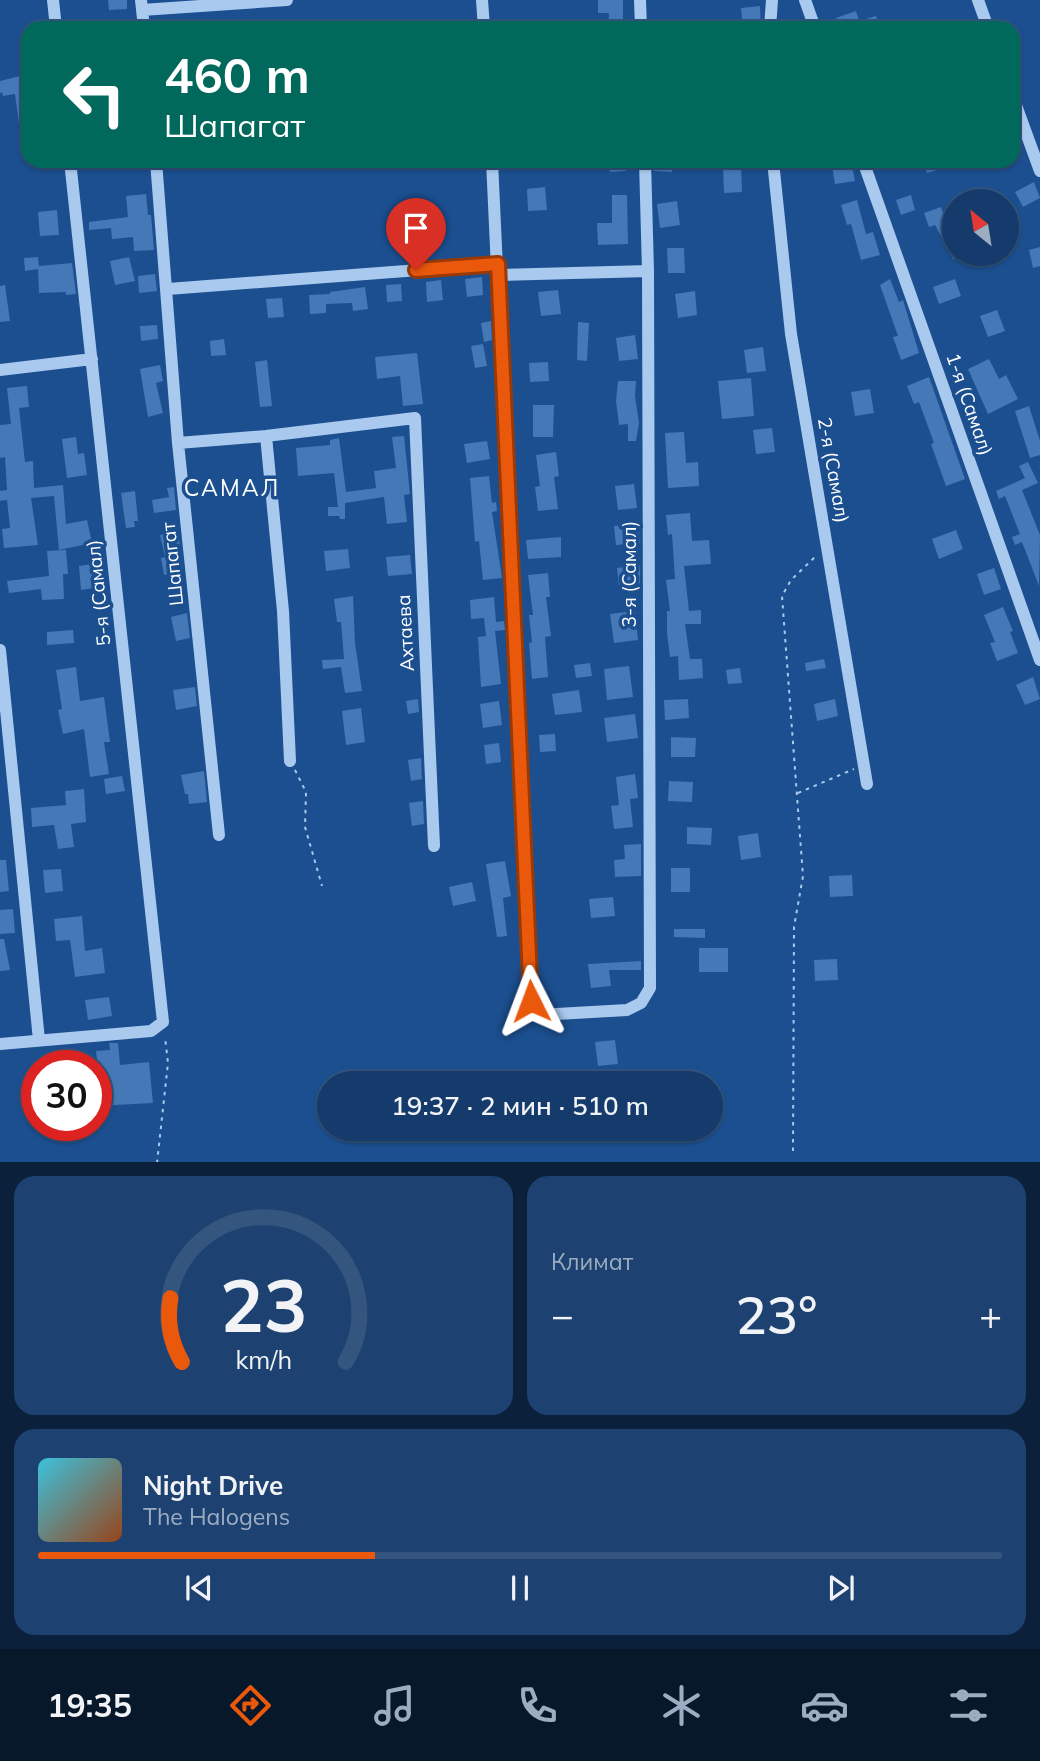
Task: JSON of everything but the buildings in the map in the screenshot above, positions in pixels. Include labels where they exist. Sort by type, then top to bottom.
[{"type":"street","points":[[53,0],[55,21]]},
{"type":"street","points":[[142,5],[287,0]]},
{"type":"street","points":[[482,0],[484,21]]},
{"type":"street","points":[[640,0],[641,21]]},
{"type":"street","points":[[770,21],[772,0]]},
{"type":"street","points":[[805,0],[812,21]]},
{"type":"street","points":[[978,0],[986,21]]},
{"type":"street","points":[[1020,116],[1040,171]]},
{"type":"street","name":"5-я (Самал)","points":[[71,168],[163,1022]]},
{"type":"street","name":"Шапагат","points":[[157,168],[178,443],[219,835]]},
{"type":"street","points":[[492,168],[498,269]]},
{"type":"street","name":"3-я (Самал)","points":[[498,269],[531,1001],[539,1015],[627,1010],[640,1003],[650,988],[648,271],[645,168]]},
{"type":"street","name":"2-я (Самал)","points":[[775,168],[791,334],[867,783]]},
{"type":"street","name":"1-я (Самал)","points":[[865,168],[1040,660]]},
{"type":"street","points":[[168,289],[498,269],[648,271]]},
{"type":"street","points":[[0,370],[92,359]]},
{"type":"street","name":"Ахтаева","points":[[267,436],[415,418],[434,846]]},
{"type":"street","points":[[178,443],[267,436],[283,611],[290,761]]},
{"type":"street","points":[[0,650],[39,1040]]},
{"type":"street","points":[[0,1044],[150,1031],[163,1022]]},
{"type":"path","points":[[793,1151],[794,928],[803,876],[782,596],[791,580],[827,545]]},
{"type":"path","points":[[290,761],[306,792],[305,827],[323,886]]},
{"type":"path","points":[[797,793],[864,765]]},
{"type":"path","points":[[157,1162],[168,1063],[163,1022]]},
{"type":"district","name":"САМАЛ","points":[[232,487]]},
{"type":"route","points":[[416,270],[498,264],[531,1001]]}]
